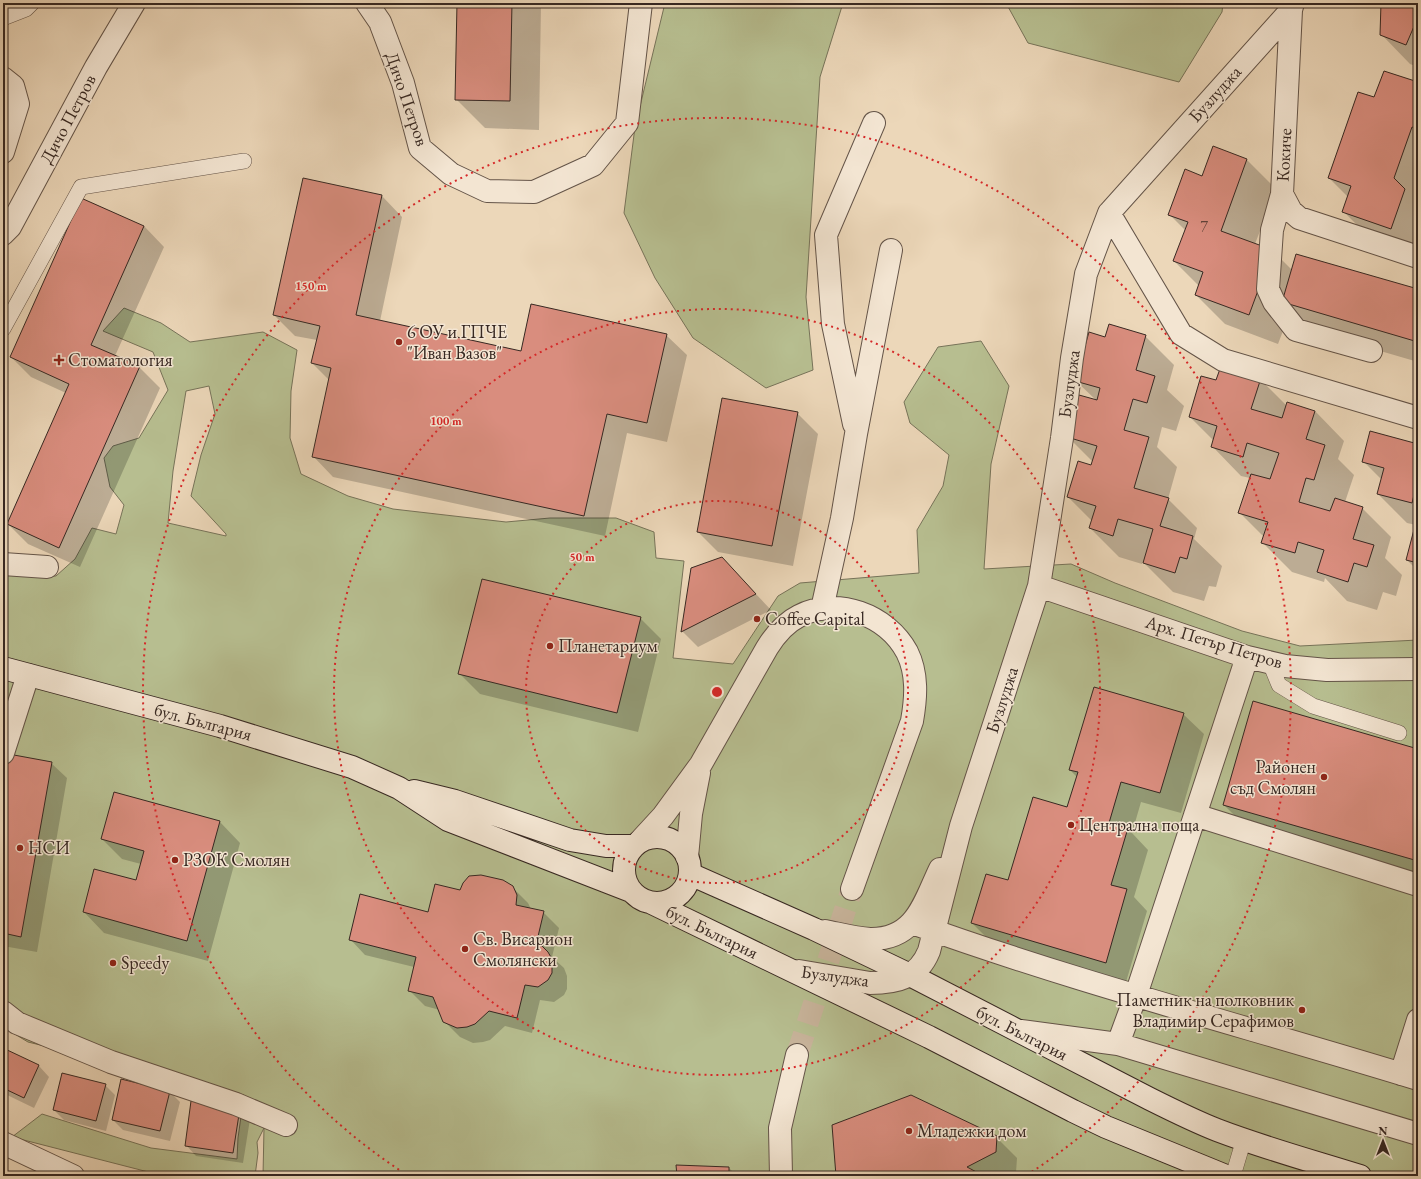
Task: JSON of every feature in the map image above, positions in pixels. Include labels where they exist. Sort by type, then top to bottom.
[{"type":"street","name":"Дичо Петров","points":[[3,234],[10,227],[96,67],[134,3]]},
{"type":"street","name":"Дичо Петров","points":[[366,3],[380,22],[402,83],[420,148],[451,174],[487,191],[534,192],[593,165],[627,123],[641,3]]},
{"type":"street","name":"Кокиче","points":[[1292,6],[1282,194],[1290,211],[1300,218],[1418,257]]},
{"type":"street","name":"Бузлуджа","points":[[790,970],[870,982],[894,981],[916,971],[926,959],[961,826],[1039,586],[1062,438],[1072,358],[1086,274],[1109,213],[1292,6]]},
{"type":"street","points":[[3,78],[13,86],[18,104],[3,152]]},
{"type":"street","points":[[856,434],[833,324],[826,235],[874,123]]},
{"type":"street","points":[[1282,194],[1272,230],[1268,289],[1274,302],[1296,330],[1371,352]]},
{"type":"street","points":[[1109,213],[1181,334],[1223,360],[1418,418]]},
{"type":"street","points":[[822,609],[842,518],[856,434],[891,250]]},
{"type":"street","points":[[3,564],[48,567]]},
{"type":"street","name":"Арх. Петър Петров","points":[[1039,586],[1247,657],[1270,663],[1327,670],[1418,669]]},
{"type":"street","points":[[701,764],[690,814],[689,865],[685,889],[674,899],[667,902],[652,903],[640,900],[630,891],[624,878],[623,871],[626,857],[663,816],[701,764],[773,638],[788,623],[798,616],[809,611],[822,609],[836,608],[850,610],[877,620],[889,629],[907,653],[912,665],[916,693],[912,721],[852,889]]},
{"type":"street","points":[[1118,1044],[1136,995],[1247,657]]},
{"type":"street","name":"бул. България","points":[[3,668],[220,726],[352,766],[399,788],[448,820],[630,891]]},
{"type":"street","points":[[3,753],[28,675]]},
{"type":"street","name":"бул. България","points":[[399,788],[455,801],[570,840],[606,846],[637,844]]},
{"type":"street","points":[[1195,815],[1418,885]]},
{"type":"street","name":"Бузлуджа","points":[[814,929],[869,939],[891,936],[900,932],[912,923],[917,916],[961,826]]},
{"type":"street","points":[[637,844],[655,837],[670,840],[681,847],[689,865]]},
{"type":"street","name":"бул. България","points":[[689,865],[814,929],[910,975],[1150,1100],[1216,1130],[1360,1176]]},
{"type":"street","name":"бул. България","points":[[652,903],[929,1037],[1106,1127],[1226,1176]]},
{"type":"street","points":[[912,923],[982,948],[1410,1077],[1418,1020]]},
{"type":"street","points":[[3,1012],[17,1022],[111,1062],[236,1104],[286,1125]]},
{"type":"street","points":[[1018,1031],[1118,1044],[1418,1134]]},
{"type":"street","points":[[781,1176],[780,1128],[797,1055]]},
{"type":"street","points":[[3,1143],[73,1176]]},
{"type":"lane","points":[[3,18],[26,9],[32,3]]},
{"type":"lane","points":[[3,329],[81,187],[244,161]]},
{"type":"lane","points":[[1270,663],[1279,685],[1312,706],[1399,733]]},
{"type":"lane","points":[[1234,1176],[1244,1140]]},
{"type":"green space","points":[[665,3],[843,3],[820,77],[806,297],[813,370],[766,388],[693,338],[655,278],[624,213],[635,127]]},
{"type":"green space","points":[[1006,3],[1223,3],[1222,12],[1179,82],[1028,43]]},
{"type":"green space","points":[[124,308],[161,323],[190,342],[263,332],[297,350],[291,391],[290,438],[301,474],[348,496],[393,509],[506,522],[550,518],[616,518],[654,532],[656,558],[684,561],[673,658],[733,664],[778,596],[800,583],[919,573],[917,530],[943,486],[949,455],[910,423],[904,402],[938,347],[981,341],[1009,386],[991,464],[984,569],[1071,564],[1115,583],[1242,631],[1300,646],[1418,640],[1418,1176],[263,1176],[264,1128],[257,1142],[258,1153],[255,1176],[164,1176],[12,1137],[42,1114],[151,1148],[237,1159],[238,1138],[244,1095],[28,1042],[3,1027],[3,572],[31,576],[56,576],[75,559],[92,528],[116,534],[124,505],[110,487],[104,458],[113,446],[139,438],[168,390],[153,352],[103,331]],"holes":[[[209,386],[215,414],[201,455],[191,496],[226,534],[226,536],[168,523],[173,471],[186,391]]]},
{"type":"building","points":[[457,3],[512,3],[510,101],[455,100]]},
{"type":"building","points":[[1381,3],[1418,3],[1418,17],[1406,45],[1380,35]]},
{"type":"building","points":[[1384,71],[1418,82],[1418,129],[1412,127],[1394,178],[1405,189],[1391,229],[1342,212],[1351,186],[1328,178],[1358,92],[1374,97]]},
{"type":"building","points":[[1213,146],[1247,159],[1221,231],[1273,250],[1249,315],[1195,295],[1203,272],[1173,261],[1188,222],[1168,215],[1185,169],[1202,176]]},
{"type":"building","name":"6 ОУ и ГПЧЕ \"Иван Вазов\"","points":[[303,178],[382,195],[356,315],[521,351],[531,304],[667,334],[647,423],[607,414],[584,516],[312,457],[331,368],[311,363],[320,326],[273,315]]},
{"type":"building","name":"Стоматология","points":[[81,198],[144,226],[91,345],[140,366],[59,548],[7,524],[69,384],[10,357]]},
{"type":"building","points":[[1296,254],[1418,289],[1418,342],[1282,302]]},
{"type":"building","points":[[1109,324],[1146,335],[1136,370],[1155,376],[1147,403],[1133,399],[1124,430],[1149,437],[1134,488],[1169,498],[1160,526],[1193,536],[1187,559],[1180,557],[1175,573],[1143,563],[1153,529],[1118,519],[1113,536],[1089,528],[1096,506],[1067,497],[1078,461],[1091,465],[1097,446],[1067,437],[1079,395],[1097,400],[1100,388],[1075,381],[1089,332],[1105,337]]},
{"type":"building","points":[[1221,366],[1261,378],[1251,409],[1282,418],[1287,402],[1315,411],[1306,439],[1325,445],[1314,480],[1306,478],[1299,502],[1330,511],[1335,498],[1363,507],[1353,539],[1374,545],[1367,567],[1354,563],[1348,582],[1317,572],[1324,550],[1298,542],[1295,553],[1261,543],[1268,522],[1238,513],[1251,474],[1270,479],[1279,453],[1247,443],[1243,457],[1211,447],[1217,426],[1189,417],[1201,376],[1216,380]]},
{"type":"building","points":[[722,398],[798,412],[772,546],[697,532]]},
{"type":"building","points":[[1370,431],[1418,444],[1418,491],[1415,491],[1412,503],[1377,494],[1384,468],[1362,462]]},
{"type":"building","points":[[1418,518],[1418,563],[1406,560]]},
{"type":"building","points":[[722,557],[756,594],[681,632],[691,568]]},
{"type":"building","name":"Планетариум","points":[[482,579],[641,617],[617,713],[458,674]]},
{"type":"building","name":"Централна поща","points":[[1094,687],[1184,713],[1160,793],[1121,782],[1109,823],[1128,828],[1111,885],[1127,889],[1106,963],[971,923],[986,874],[1008,880],[1033,797],[1067,807],[1078,772],[1069,770]]},
{"type":"building","name":"Районен съд Смолян","points":[[1253,701],[1418,749],[1418,861],[1223,805]]},
{"type":"building","name":"НСИ","points":[[3,753],[52,762],[21,937],[3,933]]},
{"type":"building","name":"РЗОК Смолян","points":[[114,792],[220,821],[187,941],[83,912],[94,869],[136,880],[144,851],[101,839]]},
{"type":"building","name":"Св. Висарион Смолянски","points":[[481,875],[503,880],[513,886],[517,895],[516,905],[544,911],[536,945],[542,946],[552,959],[552,973],[548,980],[538,987],[525,985],[517,1018],[489,1011],[475,1024],[457,1028],[443,1022],[433,997],[408,991],[416,957],[349,940],[360,894],[428,912],[435,884],[460,890],[463,883],[469,876]]},
{"type":"building","points":[[3,1048],[39,1065],[24,1098],[3,1088]]},
{"type":"building","points":[[62,1073],[106,1084],[96,1121],[53,1110]]},
{"type":"building","points":[[121,1079],[170,1091],[160,1131],[112,1120]]},
{"type":"building","name":"Младежки дом","points":[[911,1095],[997,1136],[996,1152],[967,1167],[984,1176],[836,1176],[832,1125]]},
{"type":"building","points":[[191,1101],[240,1108],[233,1153],[185,1146]]},
{"type":"building","points":[[676,1165],[729,1167],[729,1176],[677,1176]]},
{"type":"tunnel","points":[[797,1055],[852,889]]},
{"type":"place","name":"6 ОУ и ГПЧЕ \"Иван Вазов\"","points":[[399,342]]},
{"type":"place","name":"Стоматология","points":[[59,360]]},
{"type":"place","name":"Coffee Capital","points":[[757,619]]},
{"type":"place","name":"Планетариум","points":[[550,646]]},
{"type":"place","name":"Районен съд Смолян","points":[[1324,777]]},
{"type":"place","name":"Централна поща","points":[[1071,825]]},
{"type":"place","name":"НСИ","points":[[20,848]]},
{"type":"place","name":"РЗОК Смолян","points":[[175,860]]},
{"type":"place","name":"Св. Висарион Смолянски","points":[[465,949]]},
{"type":"place","name":"Speedy","points":[[113,963]]},
{"type":"place","name":"Паметник на полковник Владимир Серафимов","points":[[1302,1010]]},
{"type":"place","name":"Младежки дом","points":[[909,1131]]}]
